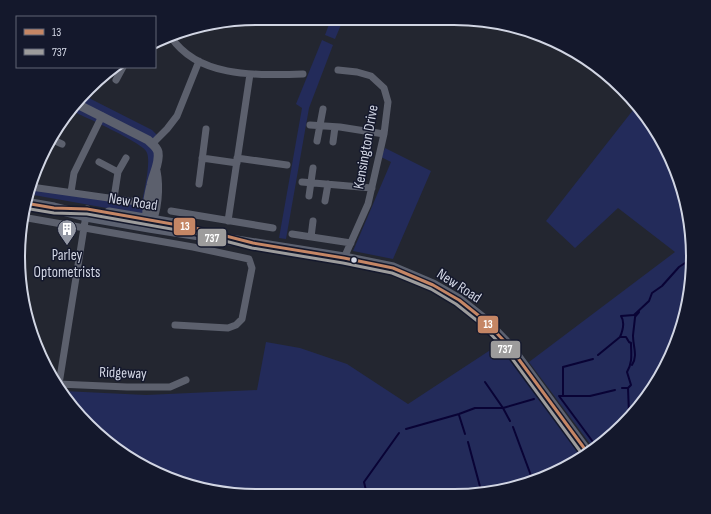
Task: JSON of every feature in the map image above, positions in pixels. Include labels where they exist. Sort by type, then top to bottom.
[{"type":"main road","name":"New Road","points":[[31,203],[87,213],[195,228],[253,243],[344,258],[393,268],[433,285],[459,300],[483,320],[508,346],[585,449]]},
{"type":"street","points":[[173,41],[199,61],[210,67],[250,74],[303,74]]},
{"type":"street","points":[[152,144],[167,130],[177,116],[199,61]]},
{"type":"street","points":[[116,80],[122,68]]},
{"type":"street","name":"Kensington Drive","points":[[338,70],[357,72],[371,76],[384,88],[388,102],[384,134],[368,204],[344,258]]},
{"type":"street","points":[[228,220],[250,74]]},
{"type":"street","points":[[81,106],[148,140],[158,151],[156,169],[151,185],[150,222]]},
{"type":"street","points":[[317,141],[323,109]]},
{"type":"street","points":[[72,192],[74,173],[102,116]]},
{"type":"street","points":[[310,124],[384,134]]},
{"type":"street","points":[[333,142],[335,127]]},
{"type":"street","points":[[199,184],[206,129]]},
{"type":"street","points":[[56,141],[62,144]]},
{"type":"street","points":[[114,198],[118,172],[126,158]]},
{"type":"street","points":[[202,158],[287,165]]},
{"type":"street","points":[[99,162],[118,172]]},
{"type":"street","points":[[309,196],[313,168]]},
{"type":"street","points":[[302,182],[372,188]]},
{"type":"street","points":[[325,201],[328,184]]},
{"type":"street","points":[[35,188],[137,202]]},
{"type":"street","points":[[171,211],[273,228]]},
{"type":"street","points":[[59,378],[87,213]]},
{"type":"street","points":[[28,218],[192,247],[248,259],[252,268],[242,319],[236,325],[228,328],[175,325]]},
{"type":"street","points":[[311,237],[313,221]]},
{"type":"street","points":[[292,234],[351,243]]},
{"type":"street","name":"Ridgeway","points":[[63,384],[170,387],[186,380]]},
{"type":"shaded area","points":[[329,25],[341,25],[335,39],[325,35]]},
{"type":"shaded area","points":[[322,40],[333,45],[309,108],[286,239],[279,238],[302,108],[296,104]]},
{"type":"shaded area","points":[[89,98],[152,130],[159,137],[146,215],[34,195],[36,188],[142,202],[148,168],[148,155],[146,151],[134,142],[76,113]]},
{"type":"shaded area","points":[[633,110],[655,141],[674,182],[682,212],[686,242],[686,272],[682,302],[674,332],[655,373],[647,386],[628,410],[618,421],[590,444],[529,362],[675,252],[618,208],[575,248],[546,221]]},
{"type":"shaded area","points":[[385,148],[431,171],[393,259],[353,251],[391,162],[381,157]]},
{"type":"shaded area","points":[[266,342],[300,348],[347,364],[408,404],[498,345],[513,361],[582,451],[557,465],[529,477],[499,485],[469,489],[242,489],[212,485],[182,477],[141,458],[116,441],[93,421],[68,391],[146,395],[257,390]]},
{"type":"waterway","points":[[620,337],[623,326],[621,316],[634,315],[649,301],[652,293],[662,286],[679,267],[686,262]]},
{"type":"waterway","points":[[632,365],[635,358],[633,336],[635,317],[639,312]]},
{"type":"waterway","points":[[598,355],[620,337],[626,337],[631,343],[631,361],[627,372],[631,385],[628,388]]},
{"type":"waterway","points":[[563,396],[563,367],[593,359]]},
{"type":"waterway","points":[[485,382],[510,421]]},
{"type":"waterway","points":[[622,388],[628,388],[629,409]]},
{"type":"waterway","points":[[559,396],[590,396],[615,390]]},
{"type":"waterway","points":[[559,396],[593,442]]},
{"type":"waterway","points":[[406,429],[475,408],[503,408],[534,399]]},
{"type":"waterway","points":[[459,415],[465,434]]},
{"type":"waterway","points":[[513,427],[531,476]]},
{"type":"waterway","points":[[366,489],[364,482],[399,433]]},
{"type":"waterway","points":[[468,442],[480,488]]},
{"type":"transit line","name":"13","points":[[31,204],[54,208],[87,209],[195,228],[253,243],[344,258],[393,268],[433,285],[459,300],[483,319],[509,346],[585,449]]},
{"type":"transit line","name":"737","points":[[30,209],[54,213],[87,214],[194,233],[252,248],[343,263],[392,273],[431,289],[456,304],[480,323],[505,349],[580,452]]},
{"type":"place","name":"Parley Optometrists","points":[[67,246]]}]
